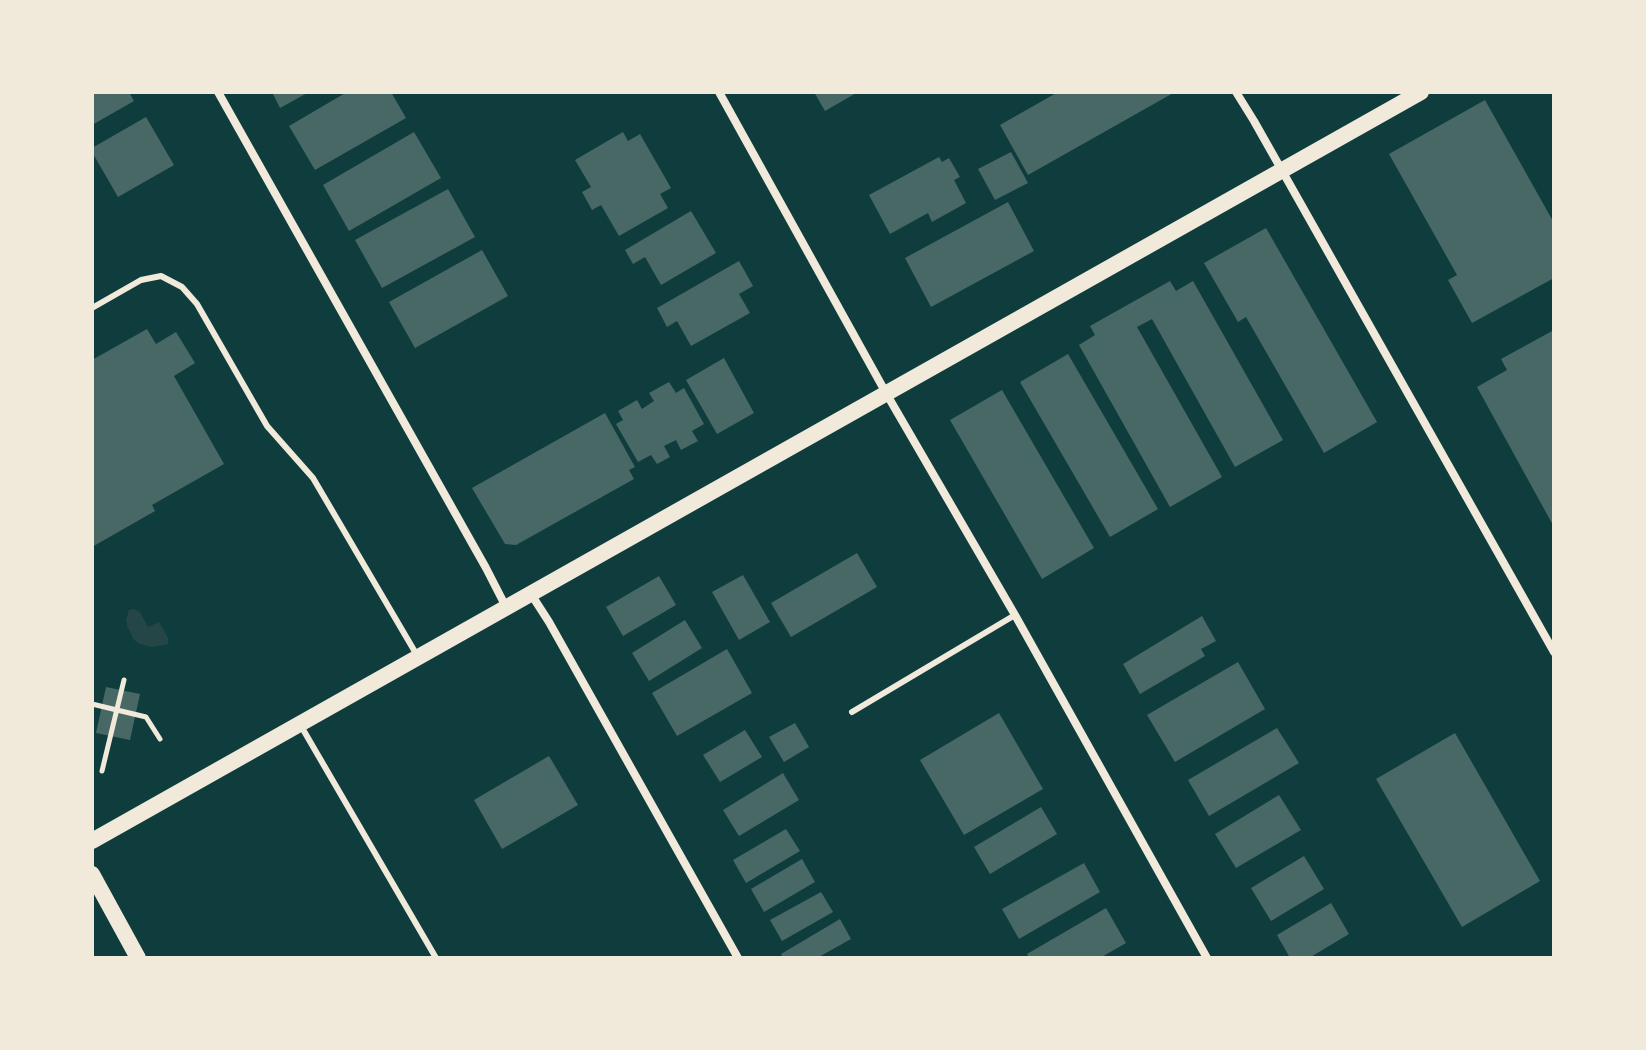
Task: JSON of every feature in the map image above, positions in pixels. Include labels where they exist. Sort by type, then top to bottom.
[{"type":"main road","points":[[92,841],[1421,92]]},
{"type":"main road","points":[[92,874],[138,958]]},
{"type":"street","points":[[218,92],[506,607]]},
{"type":"street","points":[[719,92],[1207,958]]},
{"type":"street","points":[[1236,92],[1554,652]]},
{"type":"street","points":[[530,594],[549,622],[738,958]]},
{"type":"lane","points":[[92,308],[141,280],[161,276],[182,287],[197,304],[267,426],[313,478],[418,657]]},
{"type":"lane","points":[[852,712],[1015,615]]},
{"type":"lane","points":[[299,724],[436,958]]},
{"type":"path","points":[[102,771],[124,680]]},
{"type":"path","points":[[92,704],[146,717],[160,739]]},
{"type":"shaded area","points":[[129,610],[140,612],[148,627],[159,622],[168,644],[152,647],[134,640],[126,620]]},
{"type":"building","points":[[92,92],[129,92],[134,101],[92,125]]},
{"type":"building","points":[[272,92],[309,92],[280,108]]},
{"type":"building","points":[[347,92],[391,92],[406,118],[315,170],[289,126]]},
{"type":"building","points":[[814,92],[858,92],[825,111]]},
{"type":"building","points":[[1058,92],[1175,92],[1028,175],[1000,125]]},
{"type":"building","points":[[1485,100],[1554,223],[1554,278],[1472,323],[1448,280],[1457,275],[1389,154]]},
{"type":"building","points":[[146,117],[174,165],[118,197],[92,148]]},
{"type":"building","points":[[414,132],[441,178],[349,231],[323,185]]},
{"type":"building","points":[[623,132],[628,141],[640,134],[671,188],[660,194],[668,208],[619,236],[601,205],[592,210],[582,192],[591,187],[575,160]]},
{"type":"building","points":[[1011,152],[1028,183],[995,200],[978,169]]},
{"type":"building","points":[[939,157],[942,162],[949,158],[960,177],[954,180],[966,203],[932,222],[928,213],[890,234],[869,195]]},
{"type":"building","points":[[448,189],[475,237],[382,288],[355,240]]},
{"type":"building","points":[[1008,202],[1034,251],[931,307],[905,258]]},
{"type":"building","points":[[691,211],[716,253],[661,285],[645,257],[633,264],[625,250]]},
{"type":"building","points":[[1266,228],[1377,422],[1324,453],[1246,317],[1238,322],[1204,263]]},
{"type":"building","points":[[482,250],[508,296],[415,348],[389,302]]},
{"type":"building","points":[[739,261],[753,286],[739,294],[750,313],[691,346],[677,321],[667,327],[657,308]]},
{"type":"building","points":[[1170,281],[1176,291],[1193,281],[1283,440],[1235,467],[1152,319],[1137,327],[1222,477],[1170,507],[1079,345],[1095,335],[1090,326]]},
{"type":"building","points":[[147,329],[156,344],[176,332],[195,363],[174,376],[224,464],[152,505],[155,511],[92,547],[92,360]]},
{"type":"building","points":[[1554,330],[1554,527],[1477,387],[1507,370],[1501,359]]},
{"type":"building","points":[[1068,354],[1158,509],[1110,537],[1020,382]]},
{"type":"building","points":[[724,358],[754,413],[717,434],[686,380]]},
{"type":"building","points":[[669,382],[676,393],[684,388],[704,424],[692,431],[698,441],[681,450],[676,440],[664,446],[670,457],[657,464],[651,455],[638,462],[616,424],[623,420],[618,411],[637,400],[642,409],[654,401],[649,393]]},
{"type":"building","points":[[1002,390],[1094,548],[1042,579],[950,420]]},
{"type":"building","points":[[605,413],[635,467],[629,470],[634,479],[516,545],[505,544],[472,488]]},
{"type":"building","points":[[857,553],[877,587],[791,637],[771,603]]},
{"type":"building","points":[[743,575],[770,622],[739,640],[712,592]]},
{"type":"building","points":[[659,576],[676,605],[623,636],[606,607]]},
{"type":"building","points":[[1202,616],[1216,641],[1201,649],[1205,656],[1140,694],[1123,664]]},
{"type":"building","points":[[685,620],[702,648],[649,681],[632,653]]},
{"type":"building","points":[[727,649],[752,693],[677,736],[652,693]]},
{"type":"building","points":[[1238,662],[1265,709],[1175,762],[1147,715]]},
{"type":"building","points":[[106,687],[140,694],[130,740],[96,733]]},
{"type":"building","points":[[999,713],[1043,789],[964,835],[920,760]]},
{"type":"building","points":[[795,723],[809,747],[784,762],[769,737]]},
{"type":"building","points":[[1277,728],[1299,763],[1209,816],[1188,780]]},
{"type":"building","points":[[745,730],[762,757],[720,782],[703,755]]},
{"type":"building","points":[[1455,733],[1540,881],[1462,927],[1376,779]]},
{"type":"building","points":[[549,756],[578,805],[502,849],[474,800]]},
{"type":"building","points":[[783,773],[799,800],[739,836],[723,810]]},
{"type":"building","points":[[1279,795],[1301,830],[1236,868],[1215,834]]},
{"type":"building","points":[[1041,807],[1057,834],[990,874],[974,847]]},
{"type":"building","points":[[786,829],[800,851],[746,883],[733,860]]},
{"type":"building","points":[[1304,856],[1324,889],[1271,921],[1251,888]]},
{"type":"building","points":[[802,859],[815,882],[764,912],[751,889]]},
{"type":"building","points":[[1084,863],[1100,892],[1019,939],[1002,909]]},
{"type":"building","points":[[821,892],[833,912],[782,941],[770,920]]},
{"type":"building","points":[[1331,903],[1349,934],[1309,958],[1290,958],[1277,935]]},
{"type":"building","points":[[1106,908],[1126,943],[1100,958],[1029,958],[1027,954]]},
{"type":"building","points":[[840,919],[851,939],[817,958],[783,958],[781,954]]}]
